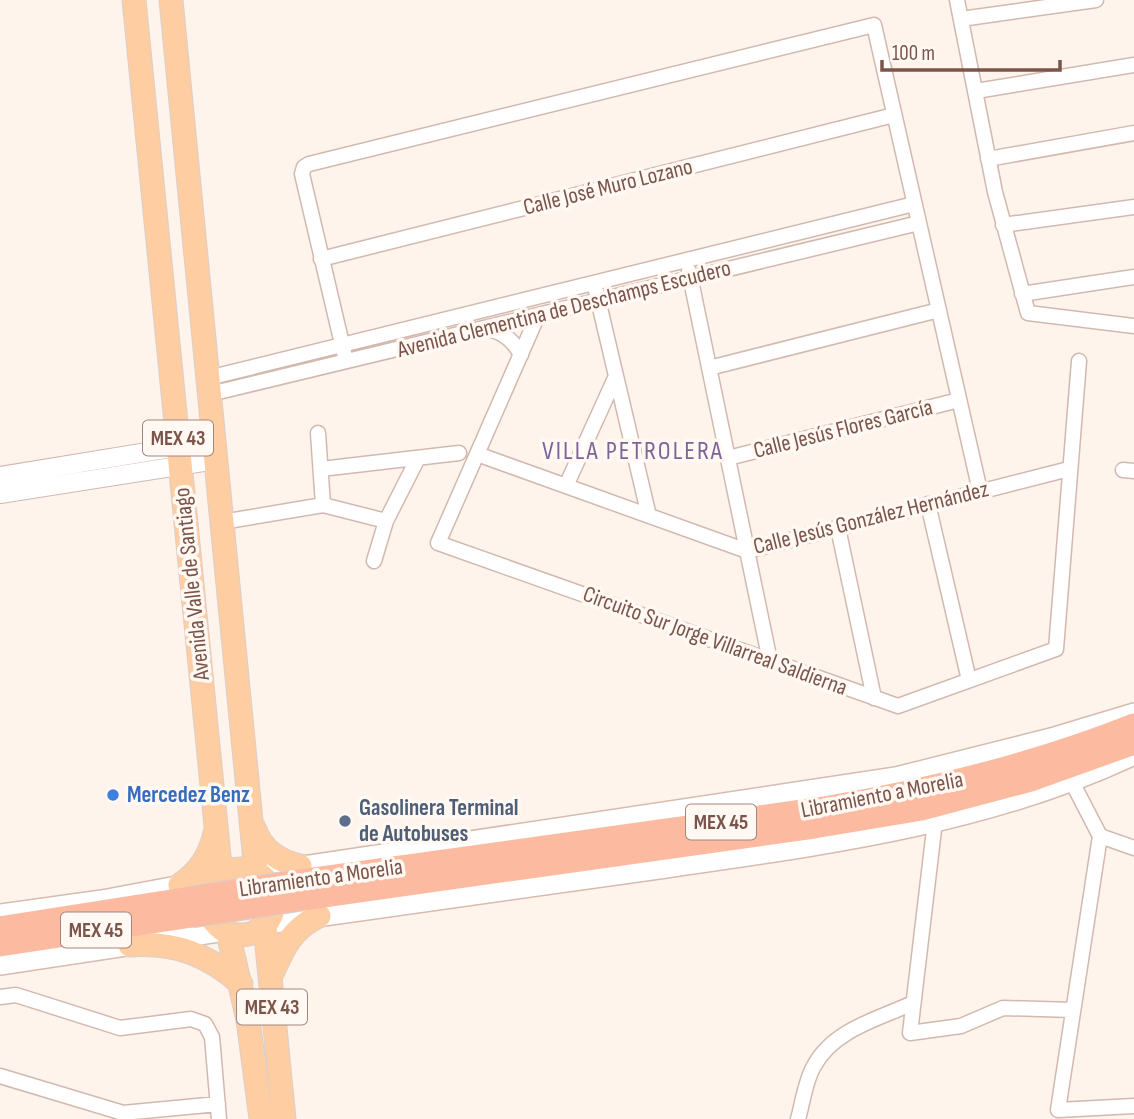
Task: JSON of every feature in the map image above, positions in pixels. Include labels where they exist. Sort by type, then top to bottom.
[{"type":"highway","name":"Libramiento a Morelia","points":[[0,928],[893,796],[989,774],[1134,725]]},
{"type":"highway","name":"Libramiento a Morelia","points":[[300,882],[814,827],[922,809],[1031,780],[1134,743]]},
{"type":"highway","name":"Libramiento a Morelia","points":[[0,945],[187,900]]},
{"type":"main road","name":"Avenida Valle de Santiago","points":[[134,0],[220,877]]},
{"type":"main road","name":"Avenida Valle de Santiago","points":[[171,0],[256,872]]},
{"type":"main road","points":[[0,914],[102,900],[187,900],[220,877],[238,869],[300,882],[896,777],[1051,738],[1134,713]]},
{"type":"main road","points":[[0,965],[227,932],[245,936],[266,925],[319,916],[795,850],[992,808],[1073,782],[1134,755]]},
{"type":"main road","points":[[187,900],[211,847],[216,817],[251,814],[260,842],[300,882]]},
{"type":"main road","name":"MEX 43","points":[[256,872],[271,887],[275,900],[273,912],[266,925],[284,1119]]},
{"type":"main road","name":"MEX 43","points":[[220,877],[211,888],[208,906],[212,918],[227,932],[241,984],[254,1056],[261,1119]]},
{"type":"main road","points":[[269,978],[291,936],[319,916]]},
{"type":"main road","points":[[130,945],[170,946],[190,951],[226,970],[241,984]]},
{"type":"street","points":[[957,0],[988,159],[1028,313],[1134,326]]},
{"type":"street","points":[[961,19],[1096,0]]},
{"type":"street","points":[[346,361],[302,174],[304,167],[874,26],[980,491]]},
{"type":"street","points":[[976,91],[1134,65]]},
{"type":"street","name":"Calle José Muro Lozano","points":[[321,259],[894,115]]},
{"type":"street","points":[[988,159],[1134,133]]},
{"type":"street","name":"Avenida Clementina de Deschamps Escudero","points":[[209,386],[342,344],[914,204]]},
{"type":"street","points":[[1003,225],[1134,207]]},
{"type":"street","name":"Avenida Clementina de Deschamps Escudero","points":[[209,386],[346,361],[919,223]]},
{"type":"street","points":[[687,260],[770,661]]},
{"type":"street","points":[[1022,295],[1134,277]]},
{"type":"street","points":[[594,283],[649,516]]},
{"type":"street","points":[[709,368],[939,310]]},
{"type":"street","name":"Circuito Sur Jorge Villarreal Saldierna","points":[[538,315],[438,543],[898,706],[1056,649],[1069,469]]},
{"type":"street","points":[[483,328],[506,335],[521,355]]},
{"type":"street","points":[[1069,469],[1079,361]]},
{"type":"street","points":[[566,486],[616,376]]},
{"type":"street","name":"Calle Jesús Flores García","points":[[728,458],[959,400]]},
{"type":"street","points":[[318,433],[323,505]]},
{"type":"street","points":[[0,494],[215,450]]},
{"type":"street","points":[[321,469],[417,460],[459,453]]},
{"type":"street","name":"Calle Jesús González Hernández","points":[[477,454],[747,551],[1069,469]]},
{"type":"street","points":[[0,476],[180,456]]},
{"type":"street","points":[[374,561],[386,521],[417,460]]},
{"type":"street","points":[[928,504],[969,680]]},
{"type":"street","points":[[222,522],[323,505],[386,521]]},
{"type":"street","points":[[838,528],[874,698]]},
{"type":"street","points":[[1073,782],[1100,836],[1058,1110],[1134,1106]]},
{"type":"street","points":[[935,821],[910,1033],[961,1026],[1003,1008],[1073,1010]]},
{"type":"street","points":[[1100,836],[1134,848]]},
{"type":"street","points":[[0,997],[16,995],[120,1028],[191,1019],[205,1024],[212,1037],[219,1112],[123,1113],[0,1076]]},
{"type":"street","points":[[798,1119],[812,1069],[824,1050],[843,1035],[913,1003]]},
{"type":"place","name":"Mercedez Benz","points":[[113,795]]},
{"type":"place","name":"Gasolinera Terminal de Autobuses","points":[[345,821]]},
{"type":"district","name":"VILLA PETROLERA","points":[[633,451]]}]
